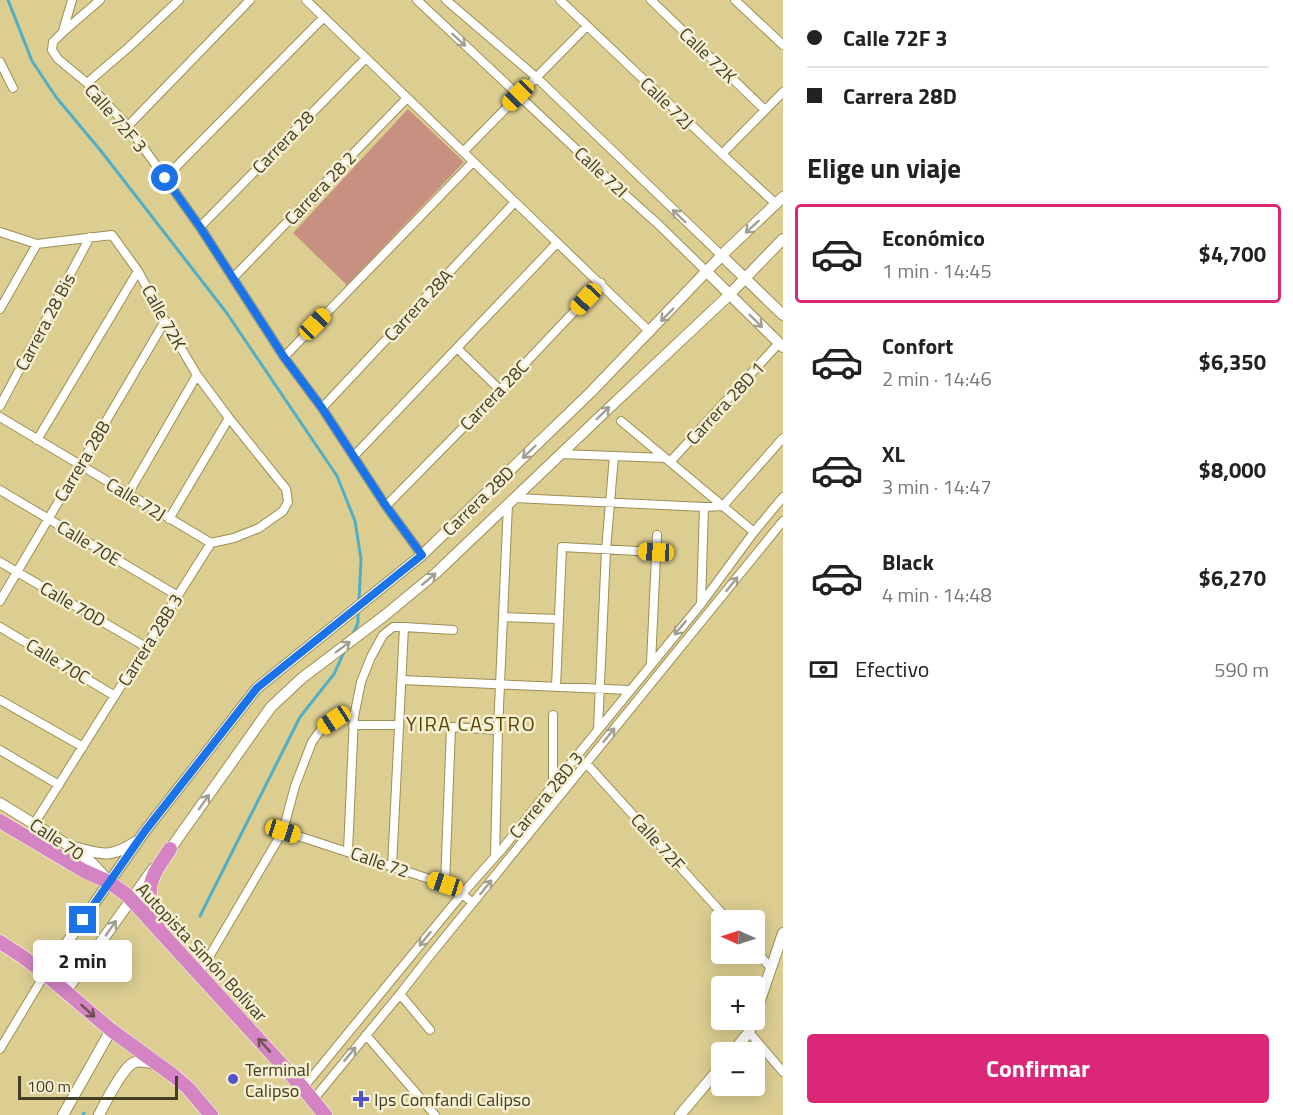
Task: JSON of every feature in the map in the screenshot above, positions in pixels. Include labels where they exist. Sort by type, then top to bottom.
[{"type":"highway","name":"Autopista Simón Bolívar","points":[[0,821],[84,871],[109,882],[131,899],[326,1115]]},
{"type":"highway","points":[[170,849],[154,875],[150,900],[154,917],[173,945]]},
{"type":"highway","points":[[0,942],[45,974],[111,1030],[162,1065],[188,1088],[211,1115]]},
{"type":"street","points":[[63,32],[72,0]]},
{"type":"street","points":[[63,32],[100,0]]},
{"type":"street","points":[[87,82],[129,47],[179,0]]},
{"type":"street","points":[[128,126],[250,0]]},
{"type":"street","points":[[306,0],[650,332]]},
{"type":"street","name":"Calle 72I","points":[[417,0],[659,225],[781,345]]},
{"type":"street","name":"Calle 72I","points":[[446,0],[536,78],[783,315]]},
{"type":"street","name":"Calle 72J","points":[[560,0],[722,154],[780,200]]},
{"type":"street","name":"Calle 72K","points":[[651,0],[765,110]]},
{"type":"street","points":[[735,0],[783,45]]},
{"type":"street","points":[[165,178],[324,17]]},
{"type":"street","points":[[463,152],[587,26]]},
{"type":"street","name":"Calle 72F 3","points":[[63,32],[53,42],[52,50],[58,59],[87,82],[128,126],[200,227],[284,357],[322,408],[386,506],[422,555]]},
{"type":"street","name":"Carrera 28","points":[[200,227],[366,58]]},
{"type":"street","points":[[0,62],[13,88]]},
{"type":"street","points":[[722,154],[783,92]]},
{"type":"street","name":"Carrera 28 2","points":[[233,278],[407,98]]},
{"type":"street","points":[[284,357],[473,162]]},
{"type":"street","name":"Carrera 28D","points":[[45,974],[145,831],[257,688],[422,555],[591,392],[722,256],[780,200]]},
{"type":"street","name":"Carrera 28A","points":[[322,408],[514,202]]},
{"type":"street","name":"Calle 72K","points":[[0,232],[37,244],[112,235],[138,271],[197,375],[228,418],[286,489],[288,502],[284,511],[259,528],[234,538],[211,543]]},
{"type":"street","name":"Carrera 28 Bis","points":[[0,406],[90,237]]},
{"type":"street","name":"Carrera 28D","points":[[66,991],[272,707],[302,678],[436,573],[730,294],[783,239]]},
{"type":"street","points":[[354,456],[557,243]]},
{"type":"street","points":[[0,309],[37,244]]},
{"type":"street","points":[[38,440],[138,271]]},
{"type":"street","name":"Carrera 28C","points":[[386,506],[601,283]]},
{"type":"street","name":"Carrera 28B","points":[[0,601],[165,321]]},
{"type":"street","name":"Carrera 28D 1","points":[[668,460],[781,345]]},
{"type":"street","points":[[457,348],[500,390]]},
{"type":"street","points":[[128,494],[197,375]]},
{"type":"street","name":"Calle 72J","points":[[0,417],[211,543]]},
{"type":"street","points":[[169,519],[228,418]]},
{"type":"street","points":[[621,422],[754,532]]},
{"type":"street","points":[[495,856],[503,617],[511,501],[723,506],[783,438]]},
{"type":"street","points":[[561,454],[668,460]]},
{"type":"street","points":[[598,729],[606,550],[614,456]]},
{"type":"street","name":"Calle 70E","points":[[0,490],[178,596]]},
{"type":"street","name":"Carrera 28D 3","points":[[303,1088],[462,894],[502,849],[701,604],[783,497]]},
{"type":"street","points":[[701,604],[705,507]]},
{"type":"street","name":"Carrera 28D 3","points":[[313,1100],[783,521]]},
{"type":"street","points":[[651,663],[657,535]]},
{"type":"street","name":"Carrera 28B 3","points":[[34,824],[211,543]]},
{"type":"street","points":[[556,687],[562,547],[656,552]]},
{"type":"street","name":"Calle 70D","points":[[0,562],[146,647]]},
{"type":"street","points":[[503,617],[558,619]]},
{"type":"street","name":"Calle 70C","points":[[0,627],[115,696]]},
{"type":"street","points":[[348,851],[354,721],[361,682],[371,657],[383,635],[393,627],[453,630]]},
{"type":"street","points":[[393,867],[405,627]]},
{"type":"street","points":[[402,680],[629,690]]},
{"type":"street","points":[[0,700],[83,747]]},
{"type":"street","points":[[553,715],[553,785]]},
{"type":"street","points":[[199,974],[283,831],[295,786],[312,742],[322,728],[334,720],[347,716],[354,721],[399,725]]},
{"type":"street","points":[[445,884],[451,727],[498,729]]},
{"type":"street","points":[[0,750],[59,785]]},
{"type":"street","name":"Calle 72F","points":[[586,763],[719,910]]},
{"type":"street","name":"Calle 70","points":[[0,803],[68,845],[90,861],[109,882]]},
{"type":"street","points":[[68,845],[106,854],[114,853],[134,843],[145,831]]},
{"type":"street","name":"Calle 72","points":[[283,831],[445,884],[473,903]]},
{"type":"street","points":[[502,849],[511,856]]},
{"type":"street","points":[[765,986],[783,933]]},
{"type":"street","points":[[765,961],[771,968]]},
{"type":"street","points":[[0,1049],[45,974]]},
{"type":"street","points":[[400,994],[430,1030]]},
{"type":"street","points":[[63,1115],[111,1030]]},
{"type":"street","points":[[741,1042],[749,1032],[783,1072]]},
{"type":"street","points":[[366,1035],[435,1115]]},
{"type":"street","points":[[99,1115],[123,1072],[131,1064],[139,1061],[162,1065]]},
{"type":"street","points":[[680,1115],[711,1078]]},
{"type":"shaded area","points":[[408,109],[464,162],[347,285],[293,233]]},
{"type":"waterway","points":[[8,0],[32,61],[56,97],[101,151],[226,312],[337,476],[355,521],[361,559],[359,601]]},
{"type":"waterway","points":[[352,636],[358,623],[358,611]]},
{"type":"waterway","points":[[200,916],[300,717],[334,674],[345,650]]},
{"type":"place","name":"Terminal Calipso","points":[[233,1079]]},
{"type":"place","name":"Ips Comfandi Calipso","points":[[361,1099]]},
{"type":"district","name":"YIRA CASTRO","points":[[471,723]]},
{"type":"route","points":[[83,920],[145,831],[257,688],[422,555],[386,506],[322,408],[284,357],[200,227],[165,178]]}]
